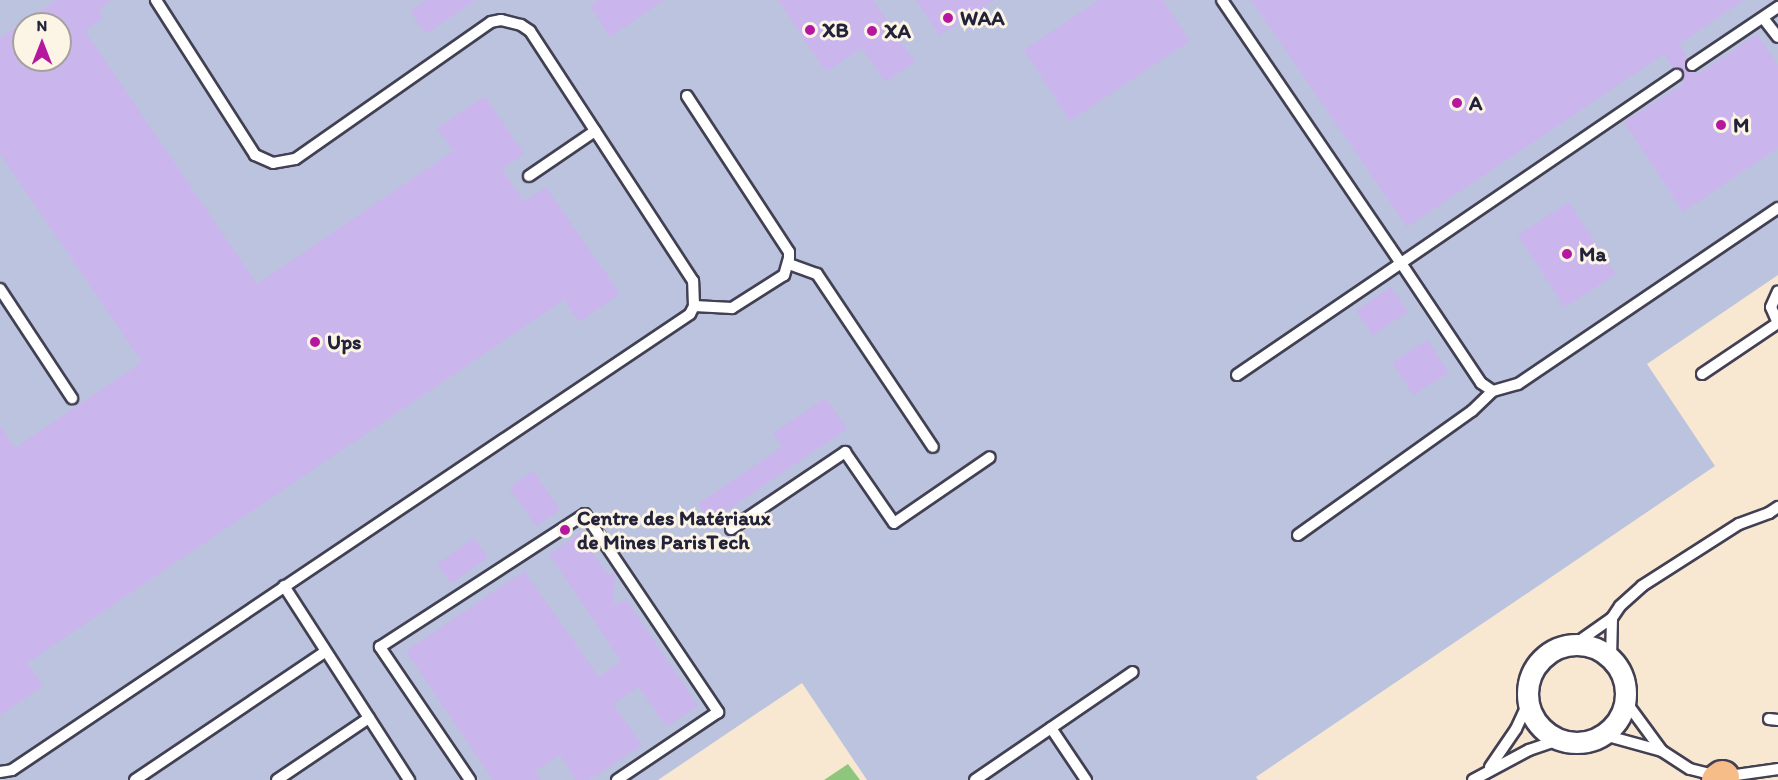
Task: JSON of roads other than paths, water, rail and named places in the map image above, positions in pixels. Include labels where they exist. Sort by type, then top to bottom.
[{"type":"street","points":[[1572,646],[1598,650],[1611,659],[1623,678],[1626,702],[1621,717],[1604,735],[1582,744],[1558,740],[1538,725],[1528,703],[1527,694],[1530,678],[1538,663],[1551,652],[1572,646]]},
{"type":"lane","points":[[0,772],[12,770],[690,314],[694,306],[693,281],[530,31],[521,25],[501,20],[491,22],[285,163],[264,161],[255,155],[156,0]]},
{"type":"lane","points":[[1222,0],[1481,383],[1493,391]]},
{"type":"lane","points":[[1692,65],[1778,7]]},
{"type":"lane","points":[[1763,18],[1778,37]]},
{"type":"lane","points":[[1237,375],[1677,75]]},
{"type":"lane","points":[[687,96],[789,252],[789,264],[783,275],[732,308],[694,306]]},
{"type":"lane","points":[[529,176],[595,131]]},
{"type":"lane","points":[[1298,535],[1472,411],[1493,391],[1518,384],[1778,208]]},
{"type":"lane","points":[[789,264],[817,274],[933,447]]},
{"type":"lane","points":[[0,289],[72,398]]},
{"type":"lane","points":[[1702,374],[1778,323],[1771,307],[1778,291]]},
{"type":"lane","points":[[731,529],[845,452],[894,523],[990,458]]},
{"type":"lane","points":[[1572,646],[1612,618],[1620,606],[1642,586],[1739,524],[1769,513],[1778,507]]},
{"type":"lane","points":[[470,780],[380,647],[585,514],[718,712],[617,780]]},
{"type":"lane","points":[[284,586],[409,780]]},
{"type":"lane","points":[[1611,659],[1612,618]]},
{"type":"lane","points":[[135,780],[326,651]]},
{"type":"lane","points":[[975,780],[1133,672]]},
{"type":"lane","points":[[1626,702],[1662,751]]},
{"type":"lane","points":[[1489,769],[1516,729],[1528,703]]},
{"type":"lane","points":[[277,780],[369,718]]},
{"type":"lane","points":[[1051,728],[1086,780]]},
{"type":"lane","points":[[1604,735],[1662,751],[1690,769],[1720,778],[1778,769]]},
{"type":"lane","points":[[1473,780],[1489,769],[1529,750],[1558,740]]},
{"type":"place","name":"WAA","points":[[948,18]]},
{"type":"place","name":"XB","points":[[810,30]]},
{"type":"place","name":"XA","points":[[872,31]]},
{"type":"place","name":"A","points":[[1457,103]]},
{"type":"place","name":"M","points":[[1721,125]]},
{"type":"place","name":"Ma","points":[[1567,254]]},
{"type":"place","name":"Ups","points":[[315,342]]},
{"type":"place","name":"Centre des Matériaux de Mines ParisTech","points":[[565,530]]}]
